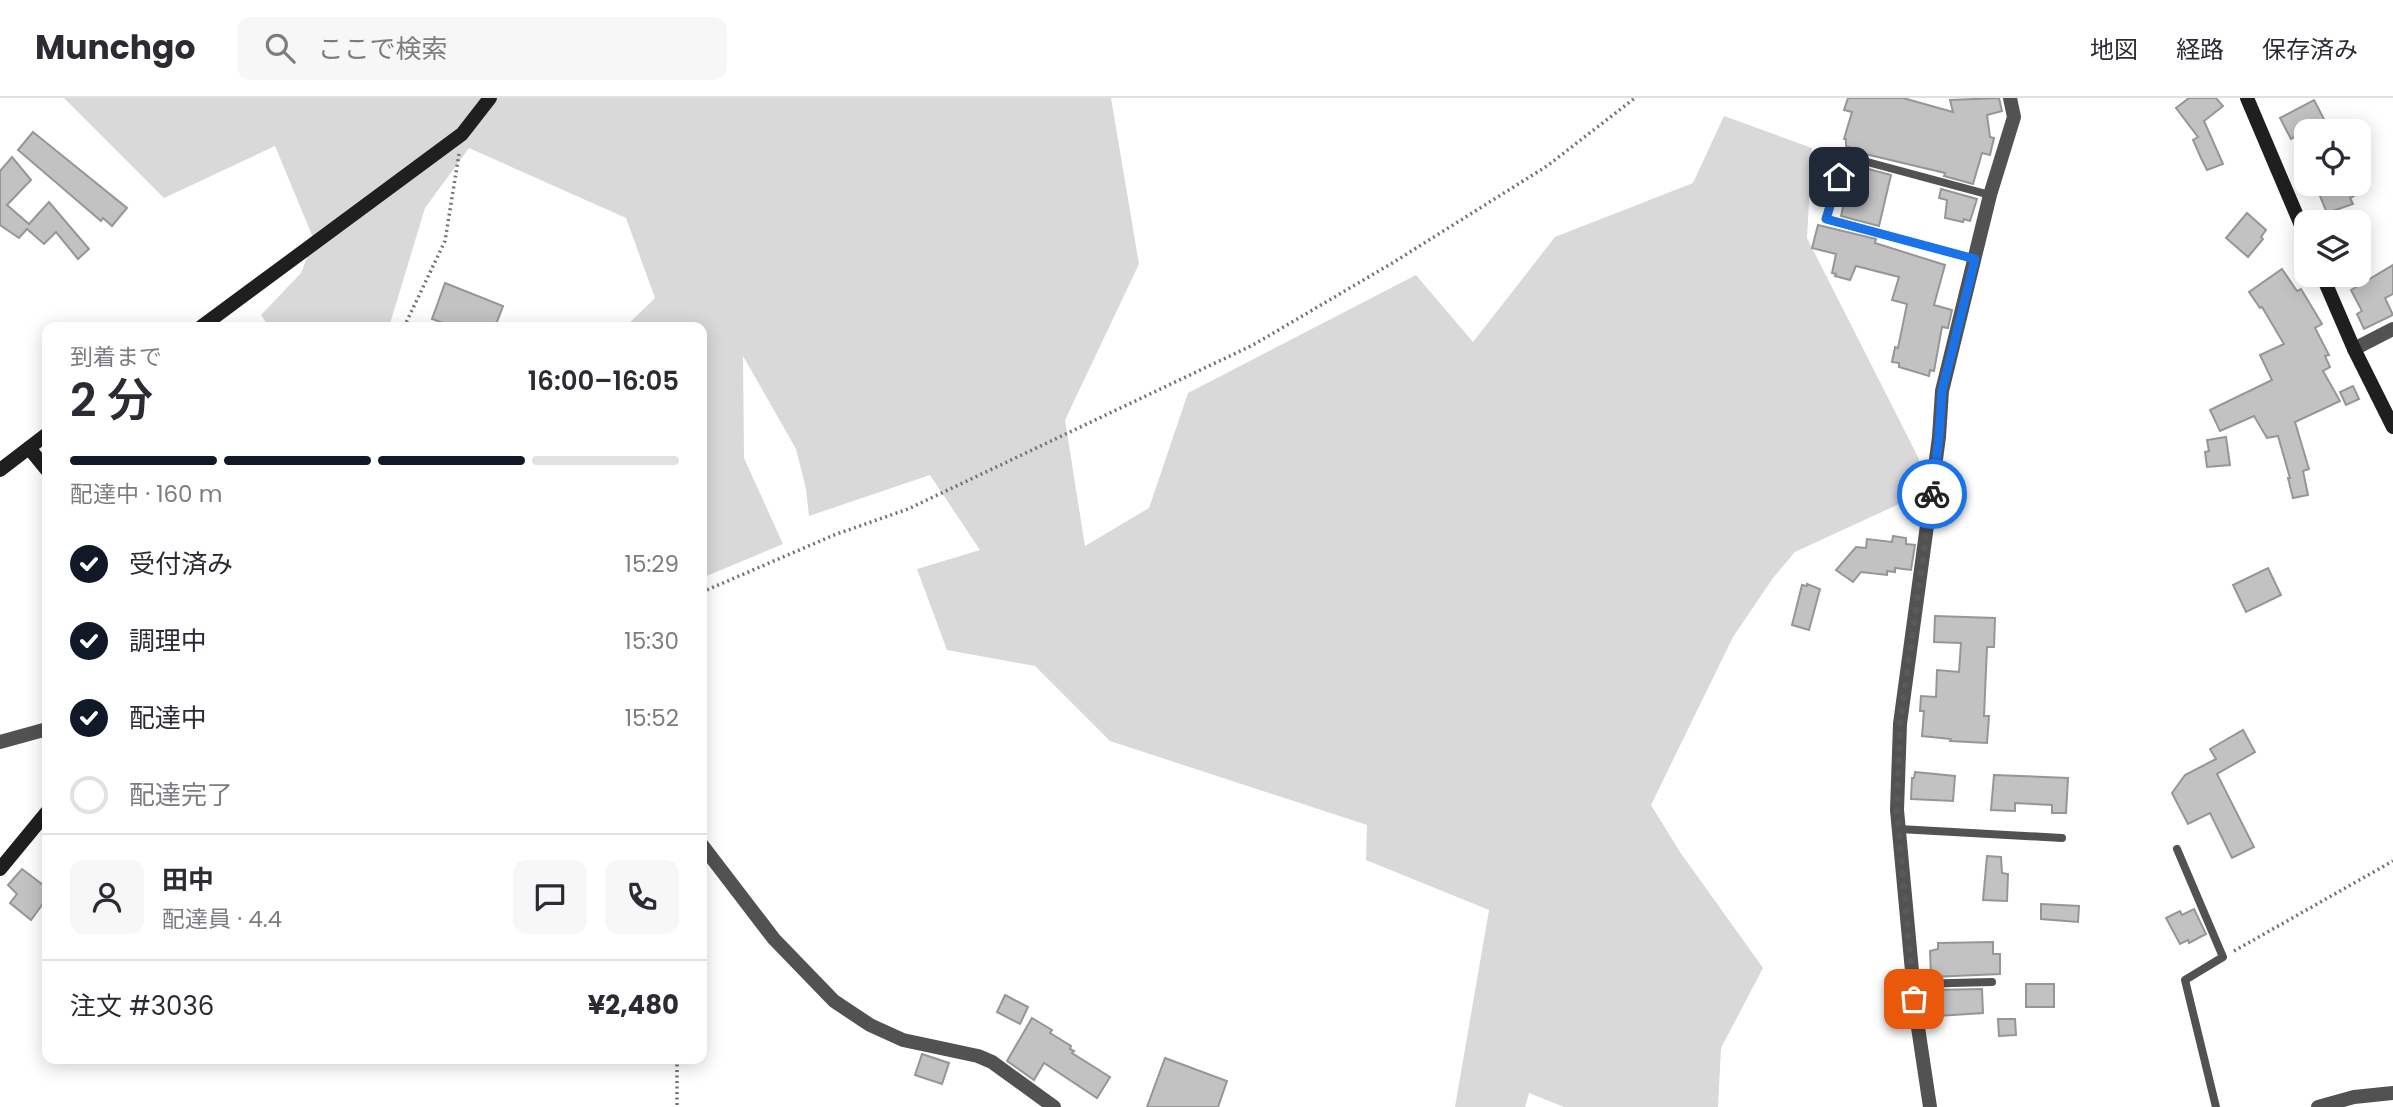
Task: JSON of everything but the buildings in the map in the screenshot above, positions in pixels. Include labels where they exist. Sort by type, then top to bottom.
[{"type":"street","points":[[208,322],[462,134],[490,98]]},
{"type":"street","points":[[1930,1107],[1913,984],[1897,810],[1900,724],[1939,437],[1942,391],[1990,195],[2014,117],[2010,98]]},
{"type":"street","points":[[2247,98],[2295,210]]},
{"type":"street","points":[[2327,287],[2354,349],[2393,427]]},
{"type":"street","points":[[2354,349],[2393,329]]},
{"type":"street","points":[[0,470],[42,438]]},
{"type":"street","points":[[29,448],[42,464]]},
{"type":"street","points":[[0,741],[42,730]]},
{"type":"street","points":[[0,869],[42,818]]},
{"type":"street","points":[[707,852],[774,939],[834,1001],[870,1025],[903,1040],[978,1056],[992,1062],[1055,1107]]},
{"type":"street","points":[[2318,1107],[2354,1097],[2393,1093]]},
{"type":"lane","points":[[1975,259],[1826,219],[1845,156],[1990,195]]},
{"type":"lane","points":[[1899,829],[2062,838]]},
{"type":"lane","points":[[2177,849],[2223,957],[2185,980],[2216,1107]]},
{"type":"lane","points":[[1913,984],[1992,982]]},
{"type":"path","points":[[707,590],[834,535],[908,509],[1253,345],[1394,262],[1547,166],[1635,98]]},
{"type":"path","points":[[406,322],[444,240],[462,134]]},
{"type":"path","points":[[2223,957],[2393,861]]},
{"type":"path","points":[[677,1064],[677,1107]]},
{"type":"shaded area","points":[[64,98],[1111,98],[1139,264],[1065,420],[1085,546],[1149,508],[1188,393],[1416,275],[1473,342],[1555,237],[1693,183],[1724,116],[1812,148],[1807,238],[1919,459],[1912,498],[1795,552],[1773,578],[1733,637],[1651,805],[1680,852],[1763,968],[1721,1048],[1718,1107],[1564,1107],[1529,1093],[1525,1107],[1455,1107],[1489,910],[1366,860],[1367,825],[1110,741],[1035,666],[947,650],[917,569],[980,550],[930,475],[809,516],[806,489],[796,449],[743,356],[744,458],[783,544],[707,576],[707,322],[630,322],[655,298],[626,218],[469,148],[425,208],[391,322],[266,322],[261,315],[301,273],[314,240],[275,146],[164,198]]},
{"type":"way so far","points":[[1914,999],[1897,810],[1900,724],[1932,494]]},
{"type":"route","points":[[1839,177],[1826,219],[1975,259],[1942,391],[1932,494]]}]
